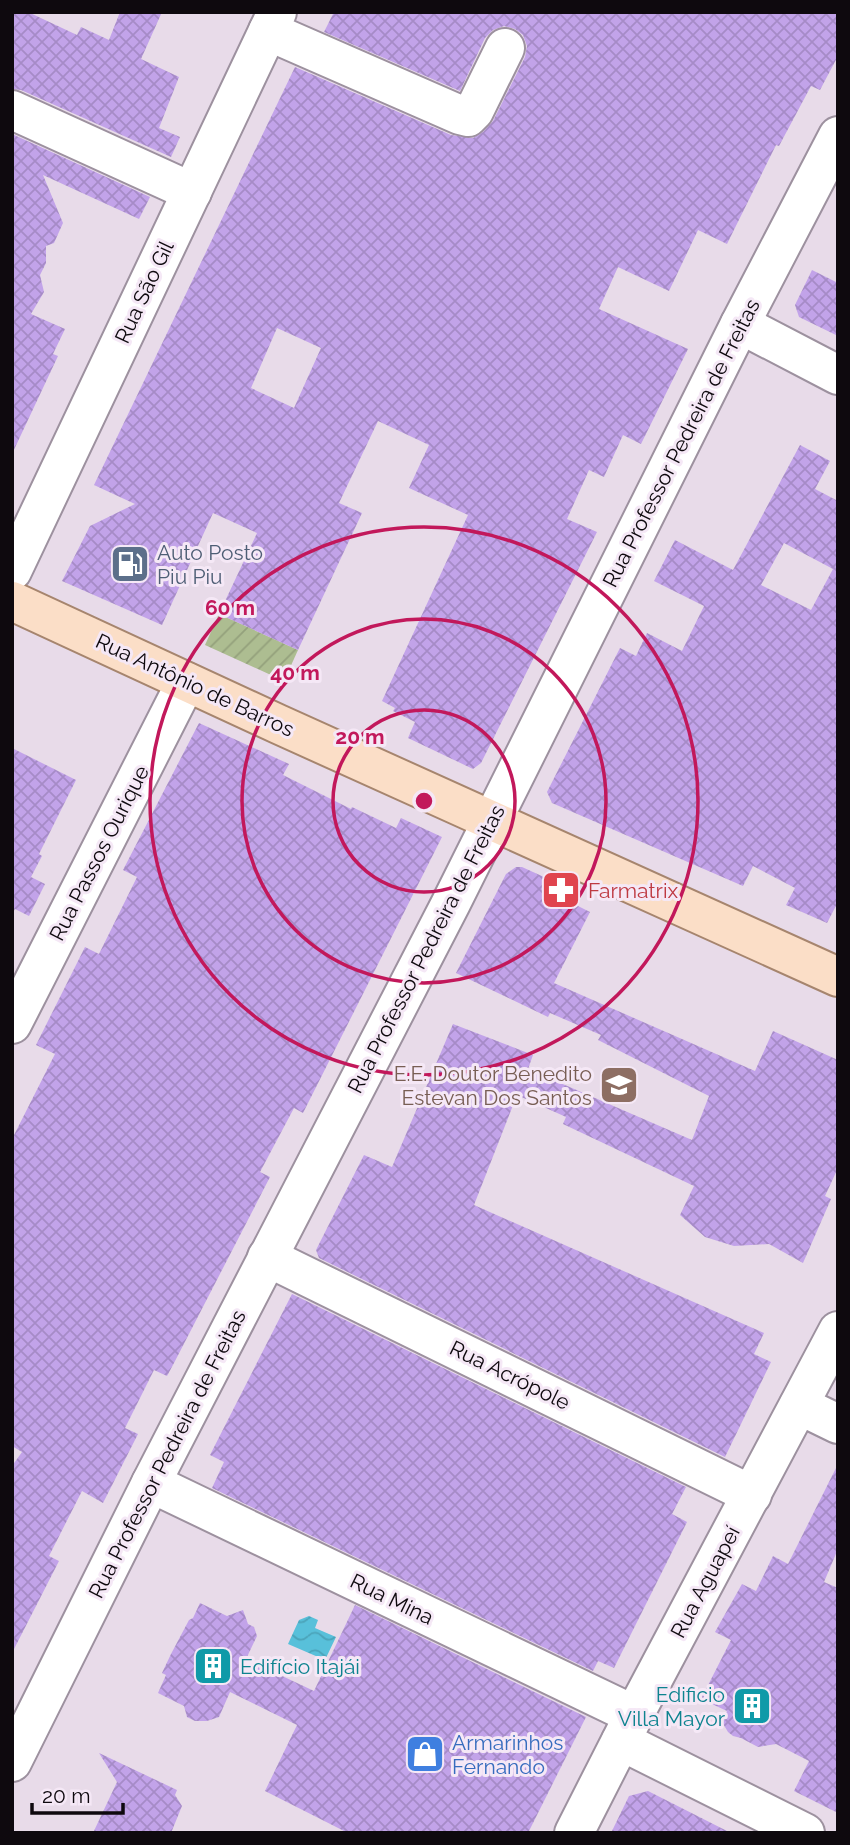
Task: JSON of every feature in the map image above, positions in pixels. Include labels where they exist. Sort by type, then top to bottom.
[{"type":"main road","name":"Rua Antônio de Barros","points":[[12,601],[838,977]]},
{"type":"street","points":[[272,22],[460,116],[468,117],[505,48]]},
{"type":"street","name":"Rua São Gil","points":[[12,571],[272,22]]},
{"type":"street","points":[[12,110],[192,192]]},
{"type":"street","name":"Rua Professor Pedreira de Freitas","points":[[12,1762],[151,1483],[492,821],[740,324],[838,136]]},
{"type":"street","points":[[740,324],[838,375]]},
{"type":"street","name":"Rua Passos Ourique","points":[[12,1024],[186,682]]},
{"type":"street","name":"Rua Acrópole","points":[[267,1257],[752,1495]]},
{"type":"street","name":"Rua Aguapeí","points":[[573,1833],[838,1331]]},
{"type":"street","points":[[799,1405],[838,1424]]},
{"type":"street","name":"Rua Mina","points":[[151,1483],[627,1728],[805,1833]]},
{"type":"green space","points":[[219,614],[298,650],[284,681],[205,645]]},
{"type":"water","points":[[309,1616],[318,1620],[315,1628],[336,1637],[325,1660],[288,1644],[299,1620]]},
{"type":"building","points":[[12,12],[28,12],[77,35],[81,27],[109,40],[120,12],[162,12],[141,59],[179,77],[159,128],[180,137],[171,157],[21,90],[12,89]]},
{"type":"building","points":[[334,12],[838,12],[838,56],[820,90],[811,86],[779,146],[776,145],[727,244],[698,230],[669,291],[618,267],[599,309],[688,349],[641,444],[623,435],[604,477],[589,470],[567,519],[597,532],[481,763],[473,769],[408,738],[415,722],[393,711],[395,708],[382,701],[468,515],[409,488],[429,445],[378,421],[339,503],[362,513],[298,650],[219,614],[257,533],[213,513],[162,625],[62,581],[90,526],[135,504],[94,485],[295,67],[451,135],[473,138],[493,121],[525,57],[527,46],[523,35],[515,29],[504,26],[493,30],[485,38],[460,91],[324,32]],"holes":[[[277,328],[321,348],[294,408],[251,388]]]},
{"type":"building","points":[[12,134],[150,197],[139,219],[43,175],[63,223],[54,243],[46,246],[46,263],[40,275],[44,292],[31,314],[65,329],[53,354],[58,356],[12,454]]},
{"type":"building","points":[[812,270],[838,283],[838,336],[799,317],[795,305]]},
{"type":"building","points":[[800,445],[830,461],[815,489],[838,501],[838,902],[827,923],[786,905],[795,888],[753,866],[743,886],[552,803],[547,792],[620,648],[636,656],[647,633],[682,651],[704,606],[654,581],[675,540],[733,570]],"holes":[[[784,543],[833,569],[811,610],[761,585]]]},
{"type":"building","points":[[199,723],[289,764],[283,775],[351,809],[352,807],[396,828],[401,818],[442,837],[303,1113],[294,1108],[260,1172],[270,1177],[167,1376],[154,1370],[125,1428],[138,1434],[103,1503],[82,1491],[49,1556],[59,1561],[12,1653],[12,1466],[22,1452],[12,1446],[12,1139],[55,1054],[36,1045],[85,947],[99,954],[137,877],[123,870]]},
{"type":"building","points":[[12,748],[76,780],[39,854],[42,856],[31,877],[45,884],[29,916],[15,909],[12,914]]},
{"type":"building","points":[[516,867],[522,867],[566,887],[560,897],[590,912],[554,983],[755,1071],[773,1031],[838,1060],[838,1168],[825,1196],[831,1199],[803,1263],[769,1244],[734,1246],[705,1237],[680,1215],[694,1186],[563,1124],[566,1117],[517,1095],[474,1205],[764,1333],[754,1354],[771,1362],[725,1457],[319,1258],[316,1250],[364,1155],[392,1167],[453,1024],[533,1055],[528,1069],[692,1140],[709,1096],[598,1040],[601,1035],[550,1013],[548,1017],[456,973],[506,874]]},
{"type":"building","points":[[292,1294],[686,1487],[672,1514],[687,1522],[614,1668],[598,1661],[593,1671],[212,1488],[224,1462],[210,1455]]},
{"type":"building","points":[[838,1464],[838,1549],[824,1582],[838,1588],[838,1813],[794,1791],[809,1761],[776,1744],[758,1747],[733,1736],[722,1722],[727,1711],[701,1699],[731,1640],[715,1632],[742,1584],[756,1591],[773,1556],[788,1564]]},
{"type":"building","name":"Armarinhos Fernando","points":[[200,1603],[227,1616],[243,1610],[248,1624],[254,1627],[257,1636],[246,1659],[314,1691],[355,1605],[586,1717],[528,1833],[348,1833],[265,1791],[297,1725],[230,1692],[219,1717],[195,1721],[187,1717],[184,1706],[158,1693],[166,1675],[162,1673]]},
{"type":"building","points":[[99,1753],[177,1790],[175,1795],[182,1806],[171,1833],[93,1833],[117,1782]]},
{"type":"building","points":[[648,1791],[731,1833],[611,1833],[629,1796]]},
{"type":"place","name":"Auto Posto Piu Piu","points":[[130,564]]},
{"type":"place","name":"Farmatrix","points":[[561,890]]},
{"type":"place","name":"E.E. Doutor Benedito Estevan Dos Santos","points":[[619,1085]]},
{"type":"place","name":"Edifício Itajái","points":[[213,1666]]},
{"type":"place","name":"Edificio Villa Mayor","points":[[752,1706]]},
{"type":"place","name":"Armarinhos Fernando","points":[[425,1754]]}]
